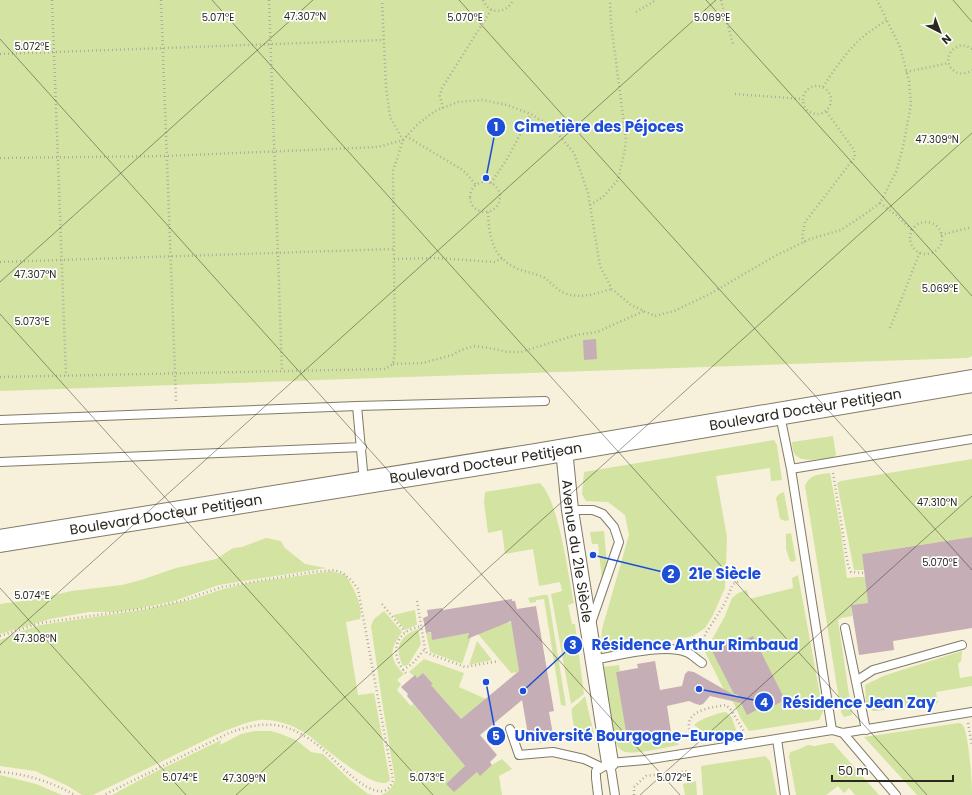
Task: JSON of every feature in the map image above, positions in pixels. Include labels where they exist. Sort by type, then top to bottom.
[{"type":"main road","name":"Boulevard Docteur Petitjean","points":[[0,541],[564,450],[972,381]]},
{"type":"street","name":"Avenue du 21e Siècle","points":[[564,450],[570,510],[606,765]]},
{"type":"lane","points":[[0,420],[358,406],[545,401]]},
{"type":"lane","points":[[358,406],[364,482]]},
{"type":"lane","points":[[780,414],[791,469],[832,730]]},
{"type":"lane","points":[[791,469],[972,439]]},
{"type":"lane","points":[[0,462],[362,447]]},
{"type":"lane","points":[[570,510],[593,510],[603,514],[614,527],[619,542],[588,632]]},
{"type":"lane","points":[[845,628],[866,730]]},
{"type":"lane","points":[[856,681],[873,670],[962,645]]},
{"type":"lane","points":[[592,660],[645,651],[667,649],[687,652],[699,661]]},
{"type":"lane","points":[[598,795],[596,770],[606,765],[832,730],[843,733],[866,730],[969,712]]},
{"type":"lane","points":[[510,729],[519,755],[554,752],[606,765]]},
{"type":"lane","points":[[843,733],[896,795]]},
{"type":"lane","points":[[777,739],[786,795]]},
{"type":"lane","name":"Avenue du 21e Siècle","points":[[606,765],[615,795]]},
{"type":"path","points":[[52,0],[66,376]]},
{"type":"path","points":[[161,0],[176,403]]},
{"type":"path","points":[[269,0],[282,371]]},
{"type":"path","points":[[382,0],[386,87],[390,117],[403,140]]},
{"type":"path","points":[[483,0],[487,7],[496,12],[506,9],[510,6],[513,0]]},
{"type":"path","points":[[590,205],[603,197],[618,180],[626,144],[610,0]]},
{"type":"path","points":[[636,12],[656,0]]},
{"type":"path","points":[[721,0],[733,44]]},
{"type":"path","points":[[393,364],[395,351],[393,172],[403,140],[418,124],[435,111],[458,102],[483,100],[507,105],[531,114],[552,127],[574,153],[588,193],[600,266],[612,289],[631,305],[655,316],[674,311],[708,295],[775,256],[805,242],[841,230],[880,203],[897,170],[911,104],[909,81],[900,47],[878,0]]},
{"type":"path","points":[[443,108],[440,96],[442,88],[492,10]]},
{"type":"path","points":[[823,87],[839,63],[854,46],[869,32],[888,20]]},
{"type":"path","points":[[0,54],[384,40]]},
{"type":"path","points":[[972,49],[966,46],[956,47],[950,53],[949,63],[950,67],[957,73],[967,73],[972,70]]},
{"type":"path","points":[[906,72],[949,63]]},
{"type":"path","points":[[818,85],[823,87],[827,89],[831,98],[831,103],[826,111],[821,113],[812,113],[804,108],[802,99],[806,90],[809,87],[818,85]]},
{"type":"path","points":[[734,94],[802,99]]},
{"type":"path","points":[[805,242],[802,237],[805,222],[855,157],[854,150],[826,111]]},
{"type":"path","points":[[491,183],[507,159],[531,114]]},
{"type":"path","points":[[406,136],[461,169],[476,185]]},
{"type":"path","points":[[0,158],[166,156],[378,147],[403,140]]},
{"type":"path","points":[[481,182],[491,183],[499,189],[500,199],[496,208],[488,212],[477,210],[470,202],[470,192],[481,182]]},
{"type":"path","points":[[880,203],[896,215],[912,231]]},
{"type":"path","points":[[488,212],[491,238],[494,246],[502,258],[516,268],[548,279],[555,288],[563,293],[575,296],[612,289]]},
{"type":"path","points":[[931,223],[939,229],[941,235],[940,245],[929,254],[920,252],[912,245],[912,231],[920,224],[931,223]]},
{"type":"path","points":[[941,235],[972,227]]},
{"type":"path","points":[[0,262],[394,249]]},
{"type":"path","points":[[890,328],[920,252]]},
{"type":"path","points":[[394,259],[435,258],[495,262],[502,258]]},
{"type":"path","points":[[0,377],[385,369],[393,364],[423,362],[452,355],[461,350],[474,346],[508,352],[522,352],[576,335],[597,332],[645,311]]},
{"type":"path","points":[[831,462],[848,565],[851,572],[864,573]]},
{"type":"path","points":[[0,636],[40,623],[154,607],[181,601],[222,587],[312,572],[334,570],[343,573],[358,589],[393,780],[392,785],[387,790],[375,793],[364,788],[315,743],[288,728],[267,724],[250,725],[229,733],[104,795]]},
{"type":"path","points":[[699,661],[706,633],[725,603],[733,584],[744,579]]},
{"type":"path","points":[[417,601],[425,650],[427,653],[465,667],[499,661]]},
{"type":"path","points":[[382,604],[405,632]]},
{"type":"path","points":[[406,673],[399,666],[396,658],[396,650],[399,640],[405,632],[421,626]]},
{"type":"path","points":[[403,670],[412,664],[425,650]]},
{"type":"path","points":[[694,752],[689,724],[690,718],[696,713],[711,707],[726,705],[731,710],[752,743]]},
{"type":"path","points":[[969,712],[972,746]]},
{"type":"path","points":[[634,795],[634,787],[646,776],[688,771]]},
{"type":"path","points":[[0,772],[40,779],[75,795]]},
{"type":"green space","points":[[0,0],[972,0],[972,356],[968,358],[0,391]]},
{"type":"green space","points":[[833,436],[836,455],[828,459],[801,459],[795,454],[793,449],[792,442]]},
{"type":"green space","points":[[774,440],[777,445],[782,480],[771,481],[770,468],[716,476],[727,537],[725,588],[713,615],[705,628],[693,636],[612,652],[604,650],[601,643],[602,629],[629,535],[625,515],[608,502],[586,501],[582,494],[584,472]]},
{"type":"green space","points":[[972,459],[972,537],[862,554],[864,570],[854,570],[837,483],[841,481]]},
{"type":"green space","points":[[830,473],[841,532],[847,578],[865,577],[868,603],[851,605],[852,616],[838,620],[852,715],[844,717],[841,712],[805,486],[812,477]]},
{"type":"green space","points":[[540,483],[547,492],[558,521],[574,603],[568,605],[572,624],[575,624],[584,694],[571,704],[551,594],[562,591],[560,582],[539,586],[533,549],[505,554],[502,530],[488,533],[484,502],[485,492]]},
{"type":"green space","points":[[784,492],[789,520],[785,521],[780,519],[776,498],[779,494]]},
{"type":"green space","points":[[604,531],[607,565],[602,579],[598,544],[592,544],[590,532]]},
{"type":"green space","points":[[791,533],[796,560],[793,562],[790,561],[786,549],[786,534]]},
{"type":"green space","points":[[266,538],[281,541],[285,548],[305,564],[326,568],[219,585],[174,601],[137,609],[113,612],[89,612],[50,619],[0,634],[0,604],[38,599],[71,591],[122,585],[176,568],[216,559],[233,548],[242,547]]},
{"type":"green space","points":[[332,571],[345,575],[359,602],[361,614],[360,619],[346,622],[358,695],[374,693],[390,780],[385,783],[376,782],[354,770],[310,736],[292,726],[271,720],[250,722],[223,732],[93,795],[82,795],[68,786],[35,771],[0,766],[0,640],[40,625],[141,610],[190,600],[223,589],[249,583]]},
{"type":"green space","points":[[798,575],[823,711],[819,720],[749,731],[741,719],[729,693],[725,692],[705,652],[725,616],[732,598],[738,593],[747,590],[749,599],[793,588],[792,578]]},
{"type":"green space","points":[[548,595],[566,706],[561,705],[544,599],[536,600],[536,602],[530,603],[528,598]]},
{"type":"green space","points":[[415,610],[417,625],[405,630],[393,615]]},
{"type":"green space","points":[[384,611],[402,632],[395,643],[392,653],[395,663],[404,674],[397,680],[401,684],[397,690],[411,706],[413,704],[465,766],[470,778],[477,772],[480,775],[502,759],[512,769],[499,776],[502,795],[381,795],[390,789],[395,780],[371,626],[374,619]]},
{"type":"green space","points":[[512,622],[519,672],[511,673],[478,634],[490,629],[490,626]]},
{"type":"green space","points":[[418,629],[421,644],[408,665],[403,666],[399,654],[400,643],[406,635]]},
{"type":"green space","points":[[426,633],[431,633],[432,639],[469,633],[467,638],[471,637],[462,664],[430,652]]},
{"type":"green space","points":[[477,641],[492,660],[469,665]]},
{"type":"green space","points":[[962,651],[961,661],[958,664],[960,678],[972,676],[972,686],[936,692],[938,703],[873,711],[866,703],[865,685],[883,676]]},
{"type":"green space","points":[[424,659],[464,673],[459,687],[486,699],[461,719],[431,685],[433,684],[423,673],[417,678],[409,672]]},
{"type":"green space","points":[[619,665],[620,671],[616,672],[648,740],[647,736],[671,732],[679,745],[650,751],[627,752],[621,750],[615,739],[602,667]]},
{"type":"green space","points":[[585,696],[594,734],[574,726],[572,710]]},
{"type":"green space","points":[[726,712],[732,718],[736,730],[721,735],[709,736],[694,725],[709,717]]},
{"type":"green space","points":[[959,723],[962,724],[967,737],[972,795],[917,795],[864,737]]},
{"type":"green space","points":[[255,731],[271,731],[281,734],[296,740],[311,752],[323,754],[349,779],[368,794],[373,795],[112,795],[221,740],[220,745],[241,734]]},
{"type":"green space","points":[[833,743],[879,795],[855,795],[849,788],[844,793],[838,786],[826,795],[796,795],[789,757],[790,752],[808,745],[815,746]]},
{"type":"green space","points":[[765,756],[770,761],[777,795],[703,795],[701,766]]},
{"type":"green space","points":[[0,775],[36,784],[62,795],[0,795]]},
{"type":"green space","points":[[696,781],[697,795],[685,795],[683,784]]},
{"type":"building","points":[[596,339],[597,359],[584,360],[583,340]]},
{"type":"building","points":[[972,537],[972,628],[893,641],[894,650],[859,655],[851,605],[868,603],[862,554]]},
{"type":"building","points":[[512,599],[512,601],[515,601],[517,609],[536,606],[554,711],[549,712],[554,740],[538,743],[537,739],[529,740],[522,700],[480,735],[497,755],[490,762],[492,765],[480,776],[477,772],[454,792],[446,784],[465,766],[401,687],[415,675],[417,678],[423,673],[433,684],[431,685],[461,719],[519,671],[511,621],[467,639],[469,633],[432,640],[431,632],[426,633],[423,618],[428,616],[427,610],[442,608],[443,610]]},
{"type":"building","points":[[753,636],[785,700],[767,709],[766,705],[747,715],[741,703],[710,696],[703,704],[700,705],[689,701],[667,706],[671,732],[647,736],[648,740],[628,743],[616,672],[638,668],[637,664],[655,661],[660,690],[682,686],[685,674],[688,671],[694,672],[739,698],[737,694],[734,694],[712,651],[728,643],[730,647]]},
{"type":"place","name":"Cimetière des Péjoces","points":[[486,178]]},
{"type":"place","name":"21e Siècle","points":[[593,555]]},
{"type":"place","name":"Université Bourgogne-Europe","points":[[486,682]]},
{"type":"place","name":"Résidence Jean Zay","points":[[699,689]]},
{"type":"place","name":"Résidence Arthur Rimbaud","points":[[523,691]]}]
